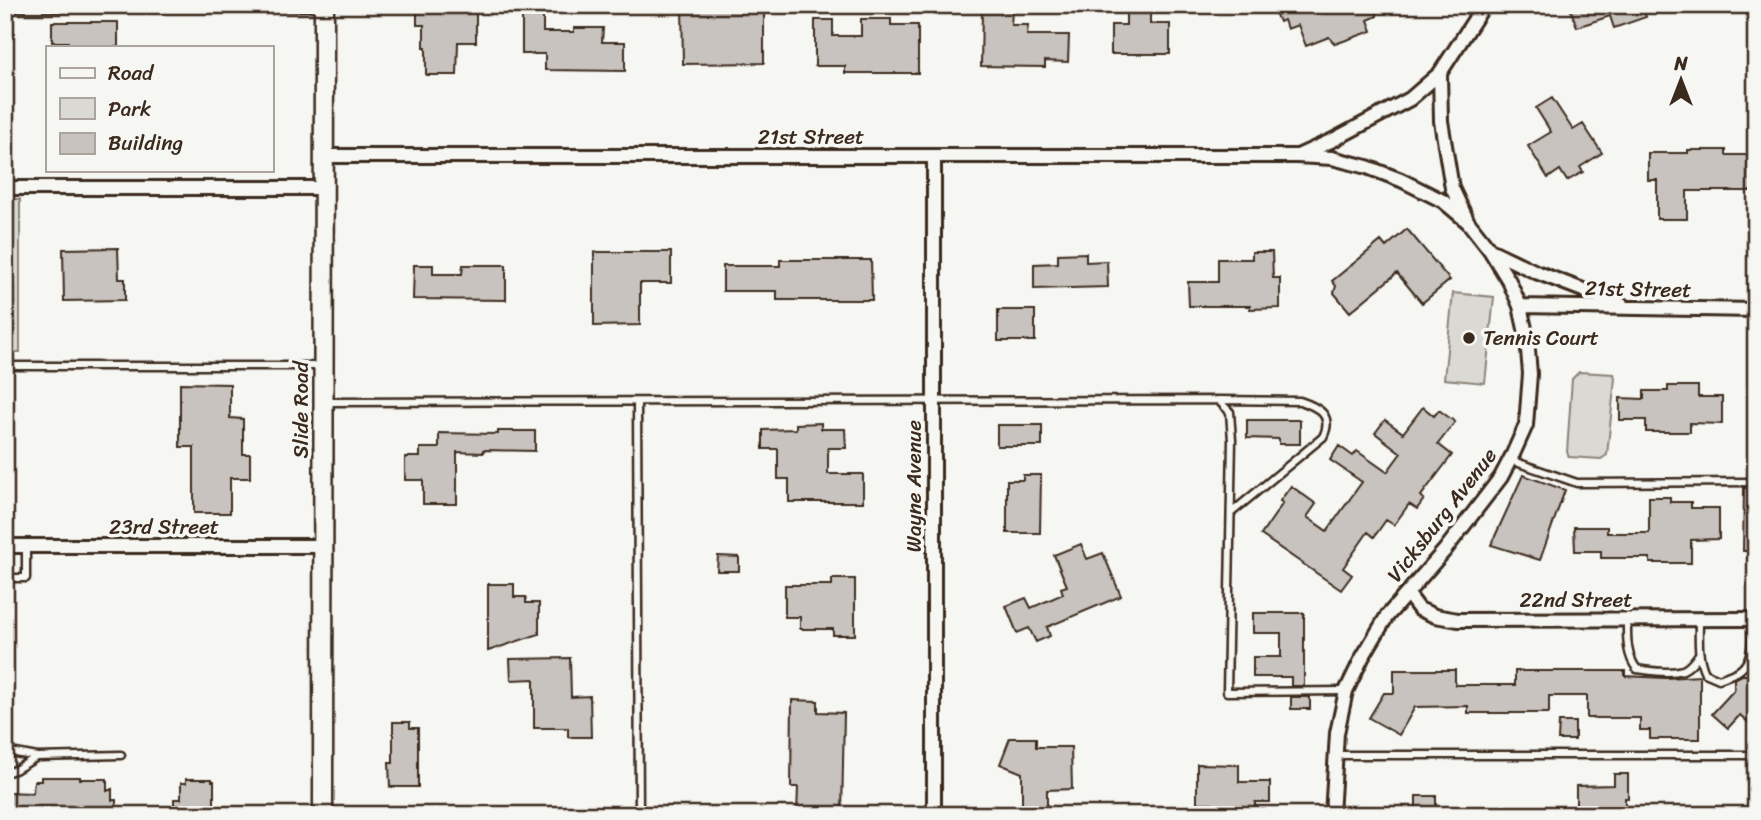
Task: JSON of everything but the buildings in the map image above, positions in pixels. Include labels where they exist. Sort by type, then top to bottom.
[{"type":"main road","name":"Slide Road","points":[[323,815],[324,6]]},
{"type":"street","points":[[1440,73],[1484,5]]},
{"type":"street","name":"21st Street","points":[[1297,156],[1334,140],[1410,99],[1440,73]]},
{"type":"street","name":"Vicksburg Avenue","points":[[1332,815],[1337,733],[1346,691],[1362,658],[1387,616],[1445,550],[1501,477],[1526,425],[1530,374],[1527,338],[1520,306],[1509,281],[1490,250],[1468,222],[1452,188],[1441,121],[1440,73]]},
{"type":"street","name":"21st Street","points":[[324,156],[1332,158],[1401,180],[1443,201],[1468,222]]},
{"type":"street","name":"Wayne Avenue","points":[[934,157],[934,815]]},
{"type":"street","points":[[5,188],[324,188]]},
{"type":"street","points":[[1490,250],[1536,272],[1632,309]]},
{"type":"street","name":"21st Street","points":[[1520,306],[1756,310]]},
{"type":"street","name":"23rd Street","points":[[5,546],[323,547]]},
{"type":"street","name":"22nd Street","points":[[1407,593],[1419,609],[1435,616],[1458,620],[1753,619]]},
{"type":"lane","points":[[5,8],[324,6]]},
{"type":"lane","points":[[5,366],[324,366]]},
{"type":"lane","points":[[1217,401],[1230,412],[1232,440],[1227,692],[1346,691]]},
{"type":"lane","points":[[324,402],[1300,401],[1323,413],[1326,420],[1323,437],[1231,514]]},
{"type":"lane","points":[[637,402],[639,815]]},
{"type":"lane","points":[[1510,460],[1577,483],[1756,482]]},
{"type":"lane","points":[[5,578],[26,578],[26,546]]},
{"type":"lane","points":[[1628,619],[1627,642],[1630,660],[1637,669],[1684,670],[1699,654]]},
{"type":"lane","points":[[1699,619],[1701,664],[1705,673],[1719,679],[1741,670],[1748,661],[1753,619]]},
{"type":"lane","points":[[5,751],[37,757],[121,755]]},
{"type":"lane","points":[[1335,755],[1756,755]]},
{"type":"lane","points":[[5,773],[37,757]]},
{"type":"green space","points":[[5,199],[20,199],[20,352],[5,352]]},
{"type":"green space","name":"Tennis Court","points":[[1453,293],[1494,297],[1485,383],[1444,379]]},
{"type":"green space","name":"Tennis Court","points":[[1579,372],[1614,374],[1607,455],[1601,459],[1569,457],[1567,452],[1572,379]]},
{"type":"place","name":"Tennis Court","points":[[1469,338]]}]
